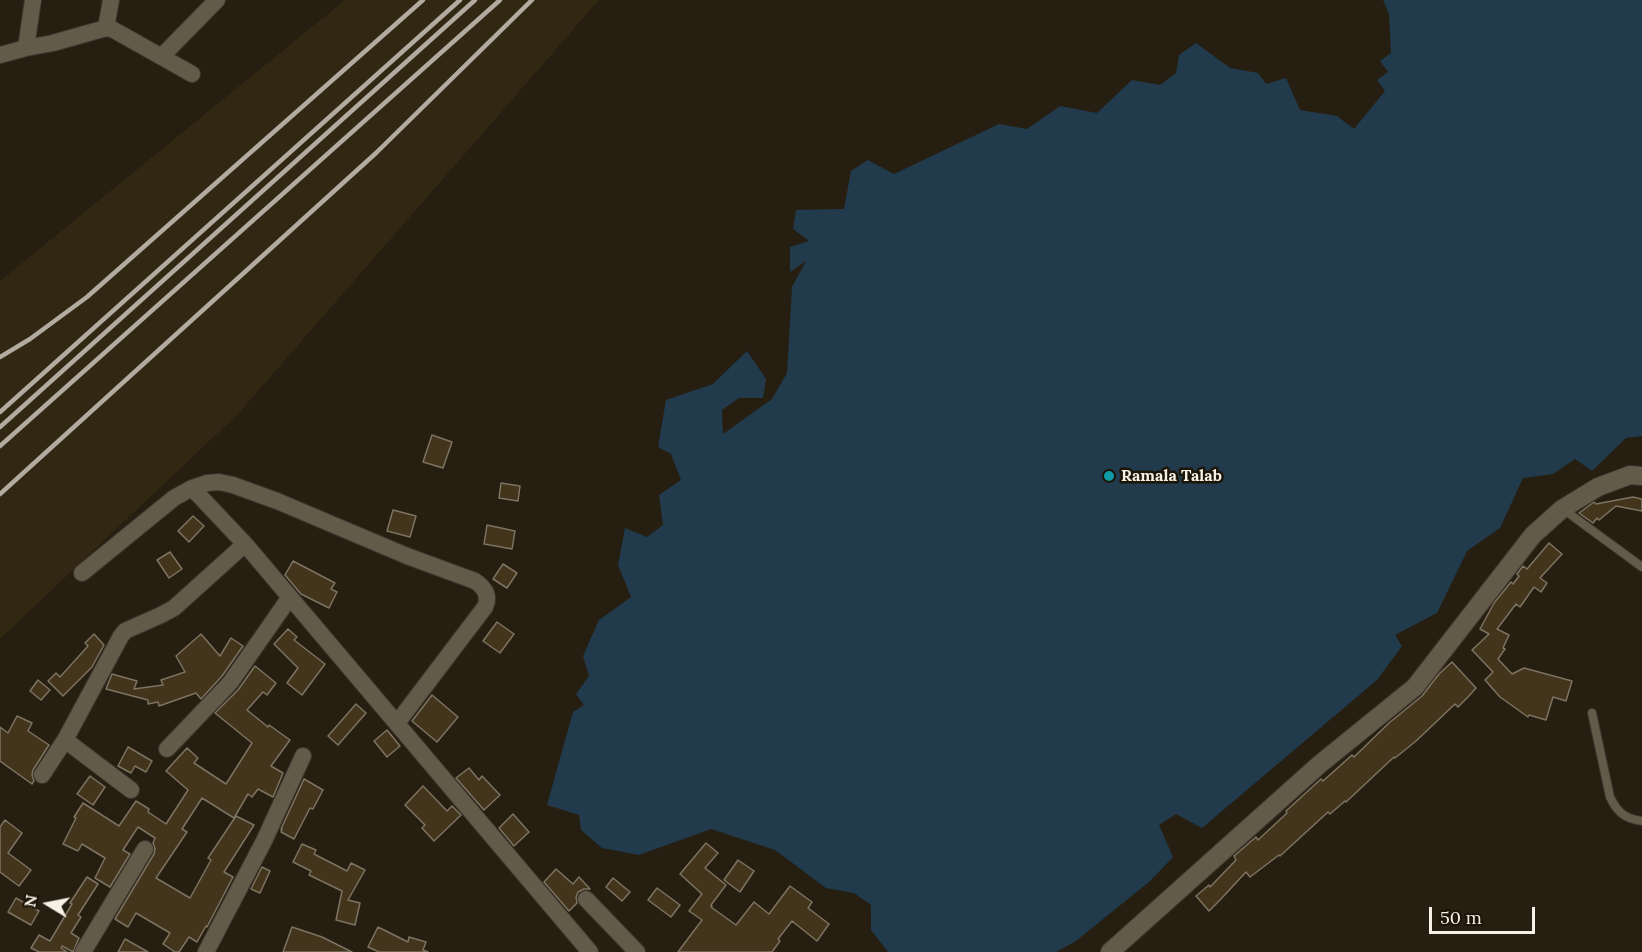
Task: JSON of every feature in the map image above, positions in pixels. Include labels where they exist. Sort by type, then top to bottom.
[{"type":"street","points":[[26,48],[33,0]]},
{"type":"street","points":[[106,28],[111,0]]},
{"type":"street","points":[[162,56],[217,0]]},
{"type":"street","points":[[0,55],[53,44],[106,28],[112,29],[192,74]]},
{"type":"street","points":[[1110,952],[1320,764],[1415,687],[1533,534],[1562,509],[1598,487],[1630,476],[1642,476]]},
{"type":"street","points":[[82,573],[174,498],[192,488],[219,482],[277,501],[407,556],[476,581],[487,592],[488,600],[485,607],[397,723]]},
{"type":"street","points":[[192,488],[245,544],[591,952]]},
{"type":"street","points":[[42,775],[65,740],[125,631],[174,608],[245,544]]},
{"type":"street","points":[[167,749],[230,683],[290,597]]},
{"type":"street","points":[[65,740],[131,790]]},
{"type":"street","points":[[206,952],[264,841],[303,756]]},
{"type":"street","points":[[82,952],[145,849]]},
{"type":"street","points":[[586,898],[637,952]]},
{"type":"lane","points":[[1562,509],[1642,567]]},
{"type":"lane","points":[[1592,713],[1610,797],[1614,806],[1619,813],[1642,821]]},
{"type":"shaded area","points":[[345,0],[599,0],[238,414],[0,639],[0,281]]},
{"type":"water","name":"Ramala Talab","points":[[1383,0],[1642,0],[1642,436],[1626,438],[1592,471],[1575,459],[1553,474],[1523,478],[1500,528],[1467,551],[1437,613],[1395,635],[1402,646],[1377,680],[1202,828],[1176,814],[1159,825],[1173,857],[1149,882],[1076,941],[1056,952],[888,952],[871,930],[871,905],[854,893],[826,888],[775,850],[711,829],[639,855],[602,848],[581,830],[579,815],[547,805],[573,712],[584,705],[576,694],[589,676],[583,656],[599,620],[631,597],[618,565],[625,528],[647,537],[663,525],[659,495],[681,480],[671,454],[658,447],[666,400],[713,384],[747,351],[766,379],[763,398],[739,398],[722,410],[723,434],[772,399],[787,373],[792,287],[806,261],[790,272],[790,247],[809,241],[793,229],[796,210],[844,209],[851,171],[868,160],[894,174],[999,124],[1027,129],[1060,106],[1097,113],[1132,80],[1160,85],[1176,73],[1179,55],[1196,43],[1230,68],[1258,73],[1266,84],[1286,78],[1300,110],[1337,116],[1354,129],[1385,91],[1377,80],[1388,72],[1380,61],[1391,53],[1389,14]]},
{"type":"building","points":[[432,435],[452,442],[443,468],[423,462]]},
{"type":"building","points":[[501,483],[520,486],[518,501],[499,498]]},
{"type":"building","points":[[1633,497],[1642,499],[1642,511],[1616,506],[1593,523],[1579,513],[1594,502],[1596,504]]},
{"type":"building","points":[[393,510],[416,516],[410,537],[387,531]]},
{"type":"building","points":[[193,516],[204,526],[189,542],[178,531]]},
{"type":"building","points":[[487,525],[515,531],[512,549],[484,544]]},
{"type":"building","points":[[1549,543],[1562,554],[1540,578],[1547,583],[1541,592],[1534,587],[1520,607],[1516,604],[1497,629],[1509,635],[1503,648],[1505,649],[1498,659],[1512,674],[1524,668],[1572,681],[1566,701],[1553,697],[1546,720],[1529,715],[1528,717],[1500,697],[1485,680],[1493,672],[1472,650],[1489,634],[1480,629],[1494,603],[1511,582],[1513,584],[1523,566],[1527,569]]},
{"type":"building","points":[[170,552],[182,569],[169,578],[157,560]]},
{"type":"building","points":[[293,561],[335,583],[331,589],[337,592],[329,608],[301,594],[285,575]]},
{"type":"building","points":[[503,564],[517,573],[507,588],[493,579]]},
{"type":"building","points":[[497,622],[514,634],[500,653],[483,641]]},
{"type":"building","points":[[288,629],[297,637],[294,640],[325,664],[302,695],[287,683],[298,668],[274,644]]},
{"type":"building","points":[[94,634],[104,645],[92,667],[63,696],[48,681],[56,673],[60,677],[88,646],[85,643]]},
{"type":"building","points":[[201,634],[220,656],[231,638],[243,646],[222,676],[201,699],[196,693],[159,706],[158,702],[148,704],[148,700],[106,689],[112,674],[137,681],[134,689],[163,685],[161,680],[185,672],[176,656]]},
{"type":"building","points":[[1452,662],[1476,688],[1468,697],[1458,707],[1455,704],[1346,802],[1330,814],[1328,812],[1280,856],[1250,877],[1246,872],[1209,911],[1196,896],[1209,885],[1210,887],[1236,860],[1234,856],[1256,837],[1258,840],[1321,779],[1323,781],[1352,755],[1354,757],[1389,723],[1422,696],[1439,674]]},
{"type":"building","points":[[255,666],[276,683],[267,695],[263,692],[247,710],[268,727],[269,725],[290,740],[271,766],[283,773],[273,797],[258,789],[252,797],[248,794],[234,818],[202,798],[182,829],[187,832],[156,878],[190,898],[211,860],[208,858],[236,816],[254,825],[224,872],[233,877],[207,927],[197,942],[189,937],[179,952],[175,952],[163,944],[170,933],[136,913],[128,927],[115,919],[154,854],[155,838],[138,827],[123,850],[130,854],[110,887],[95,878],[105,858],[82,844],[78,851],[63,844],[76,818],[74,817],[83,803],[119,826],[136,801],[166,824],[188,790],[166,771],[187,748],[198,758],[194,763],[226,784],[252,743],[215,713],[238,690]]},
{"type":"building","points":[[38,680],[50,690],[41,700],[30,691]]},
{"type":"building","points":[[432,695],[458,717],[437,742],[412,721]]},
{"type":"building","points":[[356,704],[366,713],[338,745],[328,736]]},
{"type":"building","points":[[17,716],[32,723],[28,731],[49,745],[33,770],[32,784],[0,761],[0,727],[8,733]]},
{"type":"building","points":[[387,730],[400,746],[387,757],[374,741]]},
{"type":"building","points":[[128,747],[152,761],[146,772],[135,766],[131,773],[118,766]]},
{"type":"building","points":[[469,768],[479,780],[482,776],[500,795],[484,810],[456,778]]},
{"type":"building","points":[[90,776],[105,787],[93,805],[77,794]]},
{"type":"building","points":[[304,779],[323,790],[313,809],[310,808],[294,839],[281,832],[281,829]]},
{"type":"building","points":[[423,786],[447,811],[452,806],[461,815],[434,841],[422,828],[425,825],[405,805]]},
{"type":"building","points":[[513,814],[529,832],[514,846],[499,828]]},
{"type":"building","points":[[5,820],[22,833],[8,853],[31,870],[19,886],[0,872],[0,827]]},
{"type":"building","points":[[706,843],[718,853],[705,868],[726,885],[711,907],[736,925],[754,902],[769,914],[790,886],[812,902],[808,908],[829,924],[817,941],[792,921],[778,939],[780,941],[772,952],[678,952],[702,920],[689,911],[702,894],[680,874]]},
{"type":"building","points":[[302,844],[316,850],[314,854],[347,871],[351,863],[365,870],[348,900],[360,903],[355,925],[336,920],[342,891],[309,875],[311,871],[293,862]]},
{"type":"building","points":[[738,860],[754,871],[740,892],[724,880]]},
{"type":"building","points":[[262,867],[270,871],[260,893],[251,889]]},
{"type":"building","points":[[556,869],[573,884],[579,877],[590,889],[578,892],[577,903],[569,911],[544,882]]},
{"type":"building","points":[[87,877],[98,884],[78,915],[81,917],[71,933],[79,938],[73,952],[62,946],[61,948],[67,952],[39,952],[31,948],[39,935],[50,941]]},
{"type":"building","points":[[613,878],[630,892],[622,901],[606,887]]},
{"type":"building","points":[[657,888],[680,905],[671,917],[648,900]]},
{"type":"building","points":[[16,898],[39,911],[31,925],[8,912]]},
{"type":"building","points":[[292,927],[322,937],[352,952],[283,952]]},
{"type":"building","points":[[378,927],[408,942],[409,937],[426,942],[423,950],[428,952],[379,952],[368,947]]},
{"type":"building","points":[[125,939],[148,952],[118,952]]},
{"type":"railway","points":[[0,357],[30,339],[87,297],[423,0]]},
{"type":"railway","points":[[0,412],[460,0]]},
{"type":"railway","points":[[0,427],[475,0]]},
{"type":"railway","points":[[0,446],[500,0]]},
{"type":"railway","points":[[0,494],[376,153],[532,0]]},
{"type":"place","name":"Ramala Talab","points":[[1109,476]]}]
